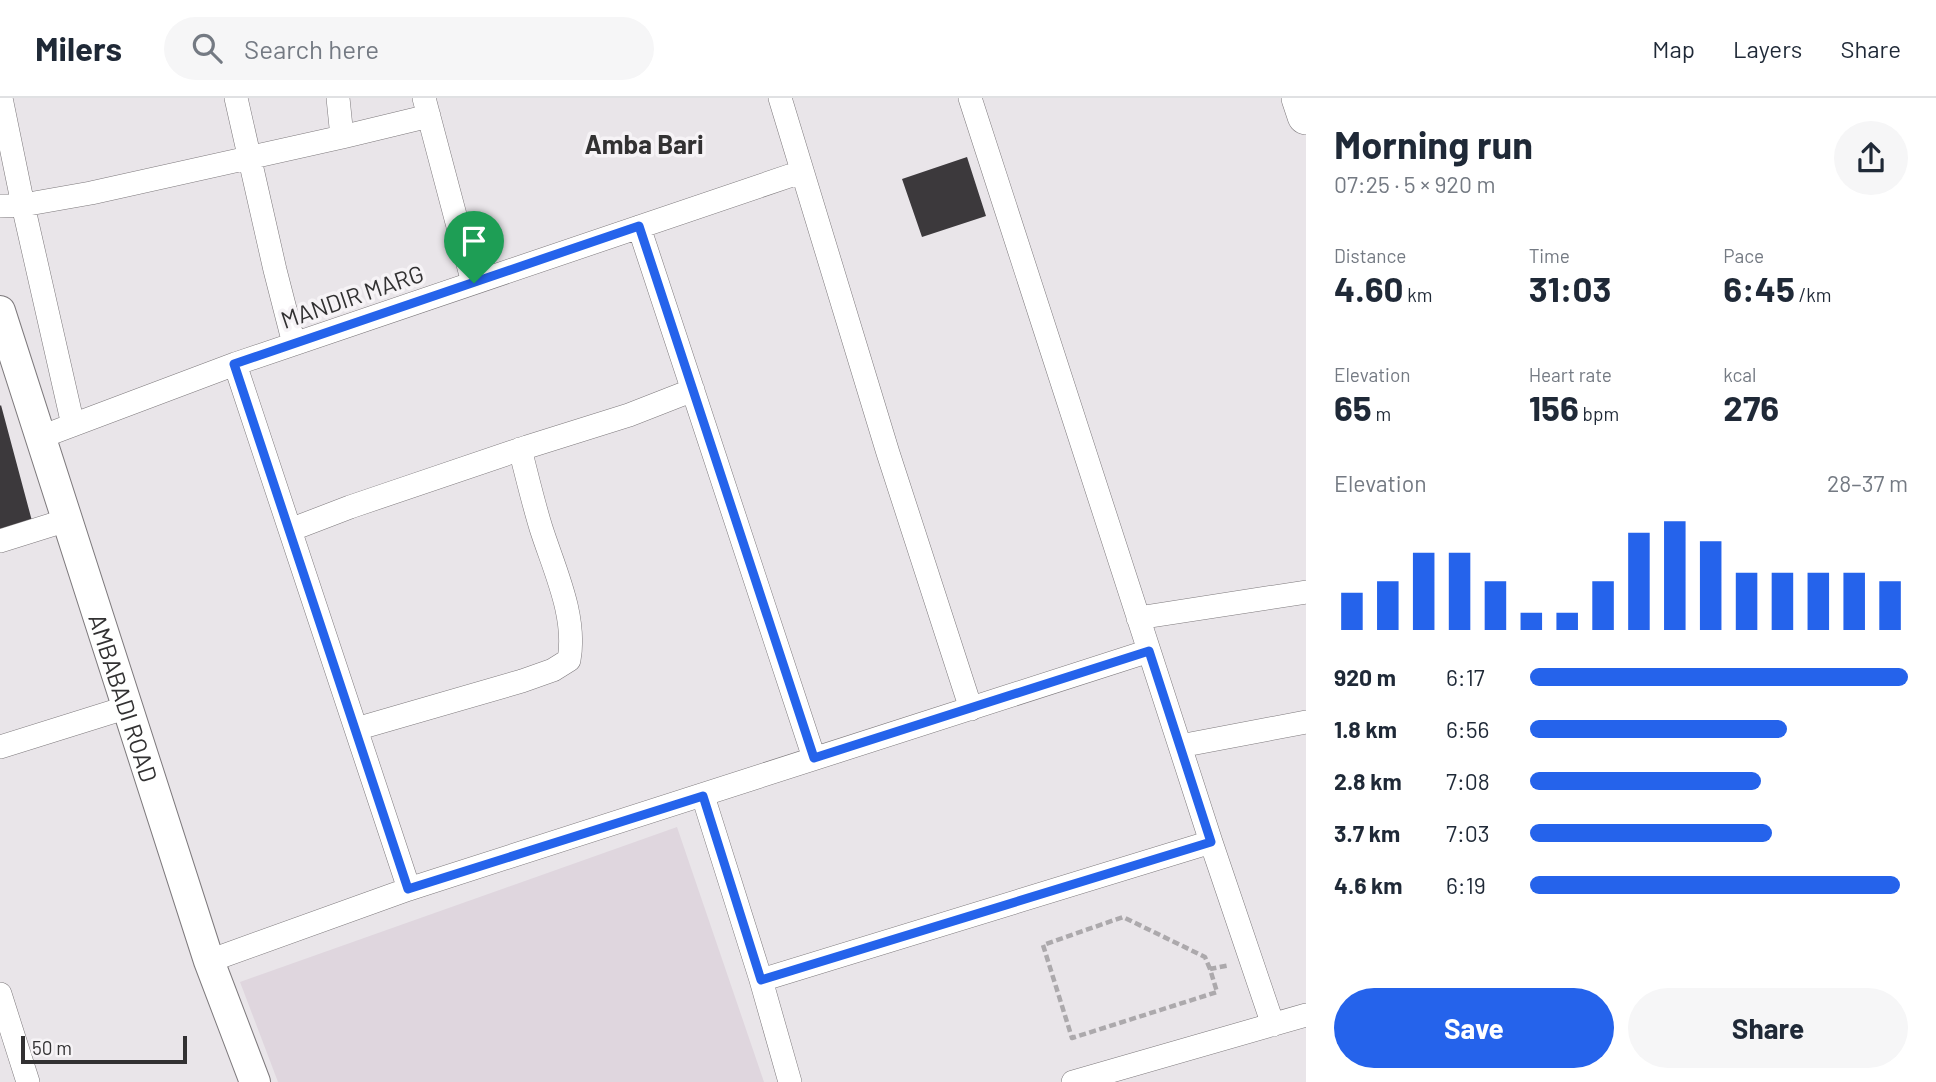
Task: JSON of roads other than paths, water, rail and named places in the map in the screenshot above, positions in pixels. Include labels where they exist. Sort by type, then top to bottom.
[{"type":"main road","points":[[1300,98],[1306,116]]},
{"type":"street","points":[[1,98],[11,205],[73,425]]},
{"type":"street","points":[[236,98],[294,344]]},
{"type":"street","points":[[338,98],[342,137]]},
{"type":"street","points":[[780,98],[892,466],[971,709]]},
{"type":"street","points":[[970,98],[1273,1025]]},
{"type":"street","points":[[11,205],[91,193],[342,137],[427,107],[474,283]]},
{"type":"street","name":"MANDIR MARG","points":[[41,437],[234,364],[801,172]]},
{"type":"street","points":[[639,226],[814,758]]},
{"type":"street","name":"AMBABADI ROAD","points":[[0,311],[209,961],[255,1082]]},
{"type":"street","points":[[234,364],[408,889]]},
{"type":"street","points":[[290,530],[520,449],[629,415],[693,390]]},
{"type":"street","points":[[356,729],[522,681],[553,670],[569,660],[571,646],[567,611],[520,449]]},
{"type":"street","points":[[0,541],[67,520]]},
{"type":"street","points":[[1138,618],[1306,592]]},
{"type":"street","points":[[209,961],[408,889],[1149,651]]},
{"type":"street","points":[[0,747],[128,707]]},
{"type":"street","points":[[1180,746],[1306,722]]},
{"type":"street","points":[[703,796],[790,1082]]},
{"type":"street","points":[[761,980],[1211,842]]},
{"type":"street","points":[[0,994],[28,1082]]},
{"type":"street","points":[[1073,1082],[1306,1015]]},
{"type":"district","name":"Amba Bari","points":[[644,143]]}]
